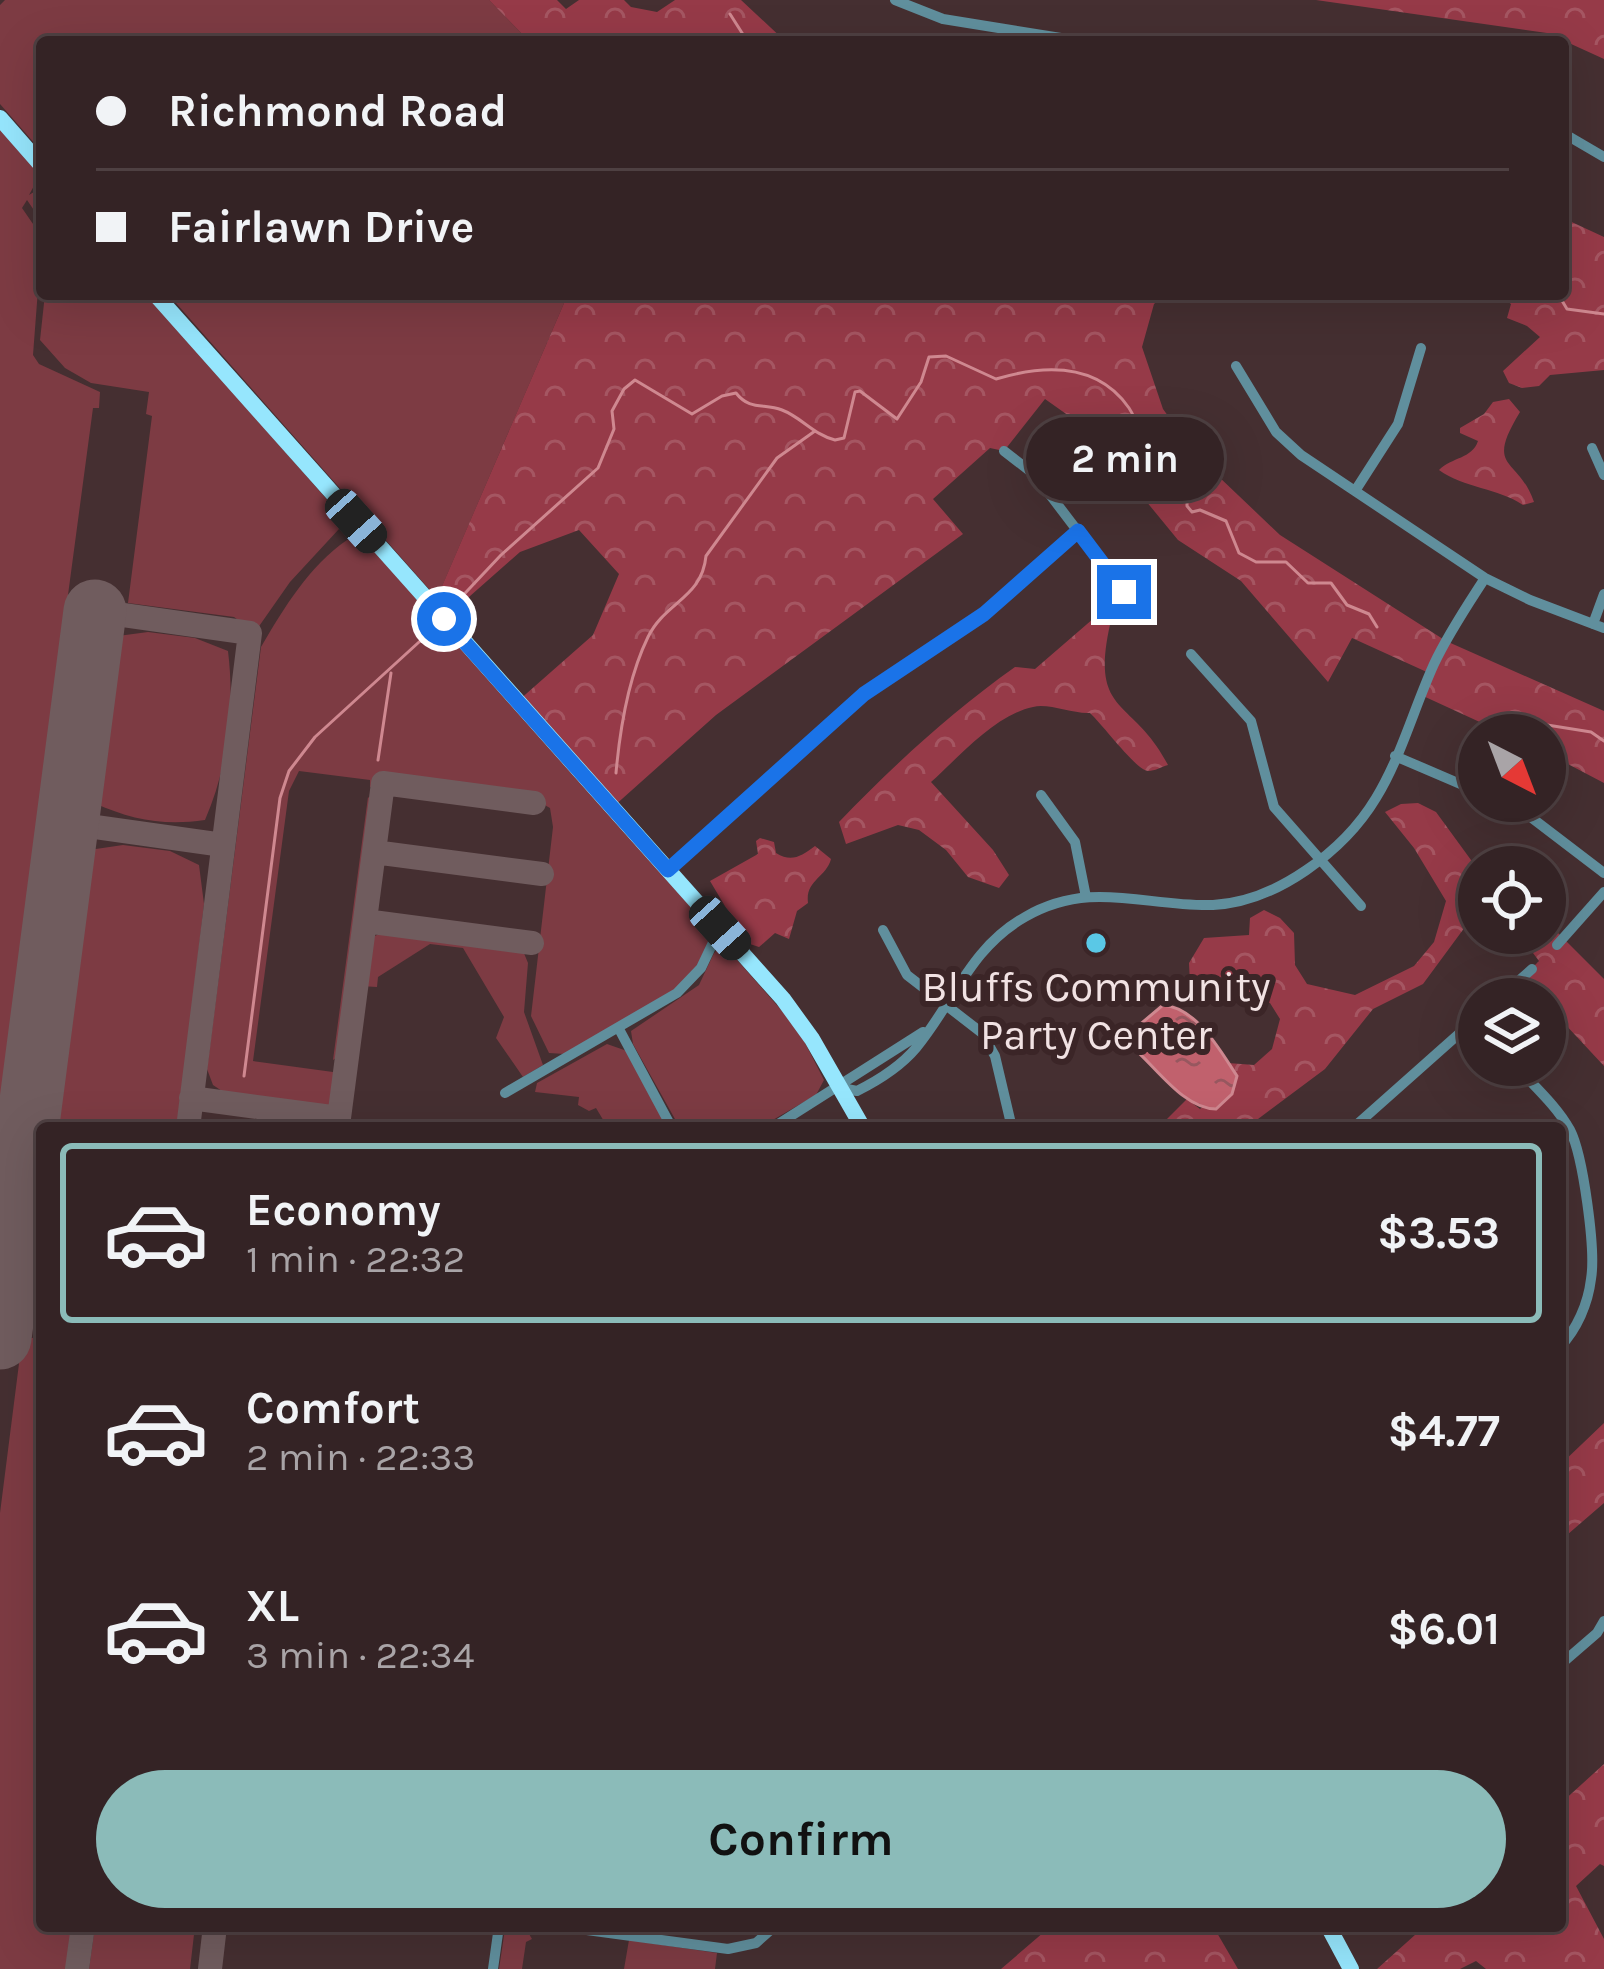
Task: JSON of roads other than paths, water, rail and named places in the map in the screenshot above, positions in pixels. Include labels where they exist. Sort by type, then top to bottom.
[{"type":"main road","points":[[0,118],[36,159]]},
{"type":"main road","points":[[159,300],[797,1016],[860,1122]]},
{"type":"main road","points":[[1331,1932],[1352,1969]]},
{"type":"street","points":[[895,0],[955,21],[1049,36]]},
{"type":"street","points":[[1569,137],[1604,157]]},
{"type":"street","points":[[1355,491],[1398,424],[1420,348]]},
{"type":"street","points":[[1236,366],[1284,441],[1485,578],[1599,626],[1604,594]]},
{"type":"street","points":[[1592,448],[1604,475]]},
{"type":"street","points":[[1004,451],[1035,475],[1124,592]]},
{"type":"street","points":[[668,870],[864,694],[984,614],[1078,531]]},
{"type":"street","points":[[782,1122],[840,1088],[857,1091],[876,1082],[904,1060],[976,956],[1003,932],[1047,906],[1086,897],[1227,903],[1278,887],[1318,859],[1373,803],[1441,651],[1485,578]]},
{"type":"street","points":[[1191,653],[1247,715],[1258,741],[1270,798],[1361,906]]},
{"type":"street","points":[[1396,756],[1458,782]]},
{"type":"street","points":[[1040,795],[1075,842],[1086,897]]},
{"type":"street","points":[[1537,822],[1604,873]]},
{"type":"street","points":[[1566,935],[1604,892]]},
{"type":"street","points":[[505,1093],[619,1029],[690,982],[720,928]]},
{"type":"street","points":[[883,930],[903,970],[975,1025],[988,1043],[1010,1122]]},
{"type":"street","points":[[1522,978],[1532,969]]},
{"type":"street","points":[[619,1029],[669,1122]]},
{"type":"street","points":[[1360,1122],[1458,1037]]},
{"type":"street","points":[[1534,1086],[1565,1122]]},
{"type":"street","points":[[1566,1124],[1576,1146],[1592,1256],[1592,1279],[1566,1340]]},
{"type":"street","points":[[1566,1149],[1576,1146]]},
{"type":"street","points":[[1566,1660],[1604,1621]]},
{"type":"street","points":[[493,1969],[498,1932]]},
{"type":"street","points":[[602,1932],[728,1949],[757,1943],[769,1932]]},
{"type":"water","points":[[1163,1005],[1197,1022],[1237,1076],[1232,1094],[1216,1109],[1181,1094],[1130,1045],[1131,1032]]},
{"type":"waterway","points":[[730,14],[744,36]]},
{"type":"waterway","points":[[1562,300],[1567,309],[1604,314]]},
{"type":"waterway","points":[[453,606],[501,555],[598,468],[614,429],[612,411],[635,380],[692,414],[736,393],[752,404],[789,413],[835,440],[844,438],[855,392],[897,419],[921,382],[929,357],[946,356],[996,379],[1050,370],[1101,382],[1129,408],[1149,452],[1178,456],[1187,471],[1187,506],[1192,512],[1200,510],[1226,521],[1239,553],[1256,562],[1286,562],[1308,583],[1331,583],[1347,605],[1369,614],[1377,627]]},
{"type":"waterway","points":[[616,773],[626,704],[648,637],[698,581],[706,556],[777,458],[815,431]]},
{"type":"waterway","points":[[244,1076],[280,798],[289,771],[315,737],[430,632]]},
{"type":"waterway","points":[[378,760],[391,673]]},
{"type":"waterway","points":[[1566,728],[1591,732],[1604,741]]},
{"type":"place","name":"Bluffs Community Party Center","points":[[1096,943]]}]
